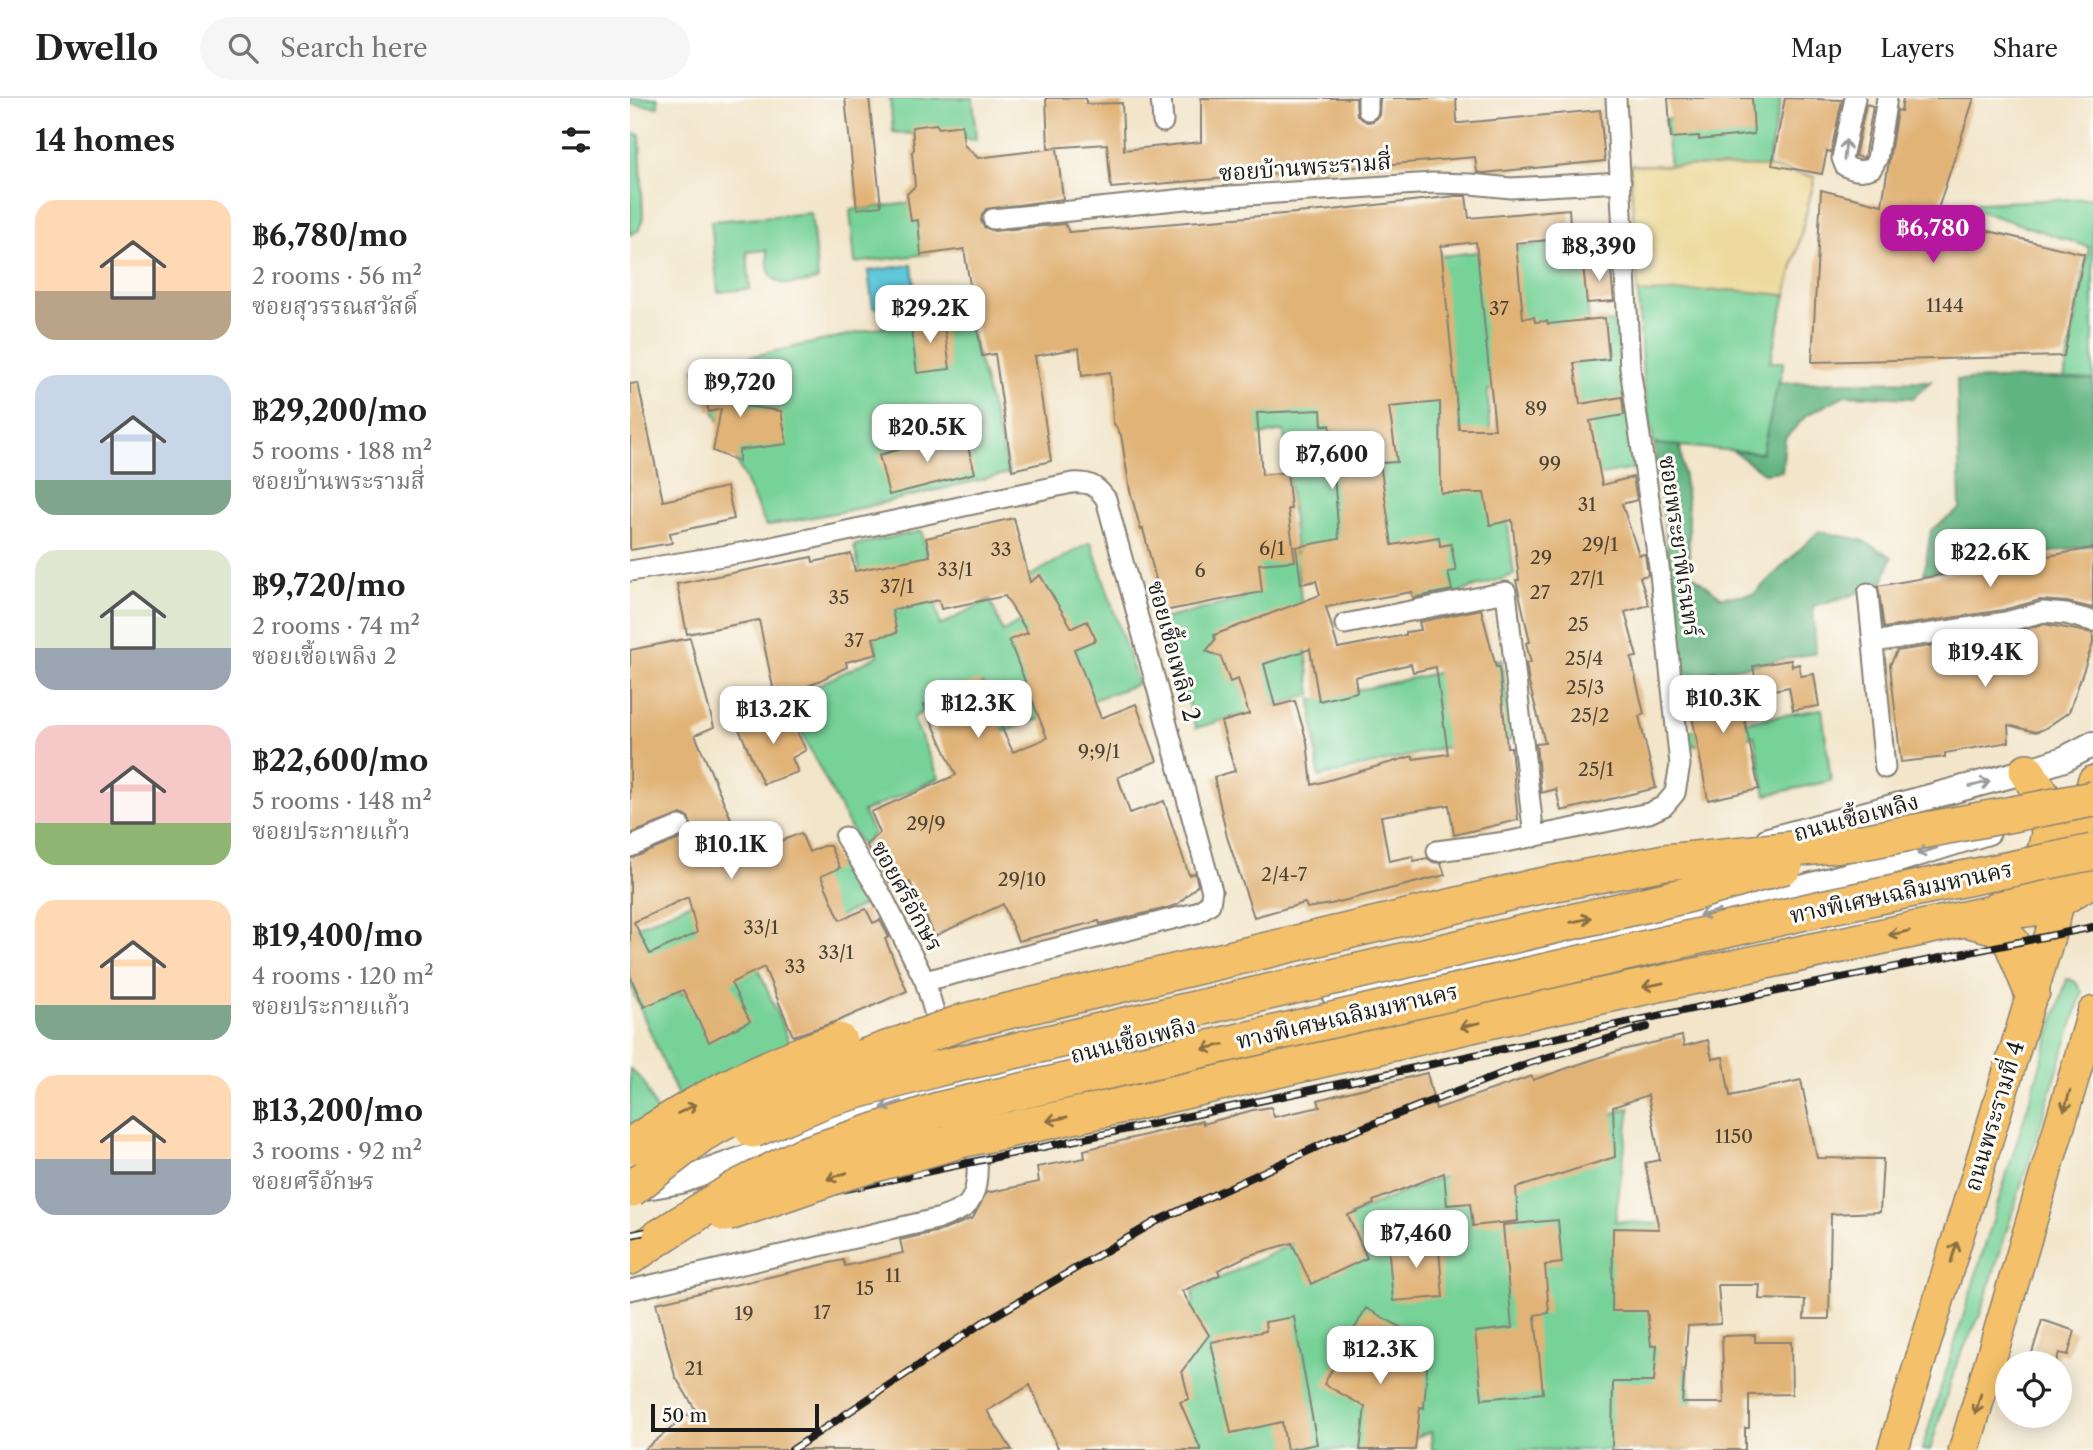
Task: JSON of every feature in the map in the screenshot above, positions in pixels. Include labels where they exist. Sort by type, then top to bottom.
[{"type":"highway","points":[[1979,916],[2021,895],[2041,868],[2049,834],[2045,800],[2027,771]]},
{"type":"highway","name":"ทางพิเศษเฉลิมมหานคร","points":[[630,1204],[691,1163],[769,1122],[827,1099],[940,1068],[1683,897],[1862,842],[2091,794]]},
{"type":"highway","name":"ทางพิเศษเฉลิมมหานคร","points":[[630,1190],[702,1134],[810,1076],[966,1021],[1571,880],[1665,862],[1862,842]]},
{"type":"highway","points":[[630,1146],[675,1115],[799,1054],[970,997],[1532,877],[1631,858],[1749,846]]},
{"type":"highway","name":"ทางพิเศษเฉลิมมหานคร","points":[[630,1257],[735,1189],[803,1155],[938,1110],[1817,909],[2093,852]]},
{"type":"highway","points":[[662,1236],[847,1172],[961,1140],[1536,1010],[1979,916],[2043,907],[2093,878]]},
{"type":"highway","points":[[1979,916],[1997,927],[2012,943],[2032,992]]},
{"type":"main road","name":"ถนนพระรามที่ 4","points":[[1893,1450],[2091,794]]},
{"type":"main road","points":[[1964,1450],[2093,1012]]},
{"type":"street","points":[[1160,98],[1163,122]]},
{"type":"street","name":"ซอยพระยาพิเรนทร์","points":[[1437,851],[1534,837],[1649,813],[1664,806],[1675,793],[1680,765],[1660,574],[1630,368],[1616,98]]},
{"type":"street","points":[[1855,98],[1842,158],[1845,166],[1864,171],[1872,168],[1877,159],[1887,98]]},
{"type":"street","name":"ซอยบ้านพระรามสี่","points":[[993,219],[1185,199],[1433,183],[1511,188],[1621,182]]},
{"type":"street","name":"ซอยเชื้อเพลิง 2","points":[[630,571],[749,551],[1072,483],[1086,482],[1097,486],[1106,499],[1158,687],[1213,891],[1210,904],[1196,913],[925,981]]},
{"type":"street","points":[[1345,624],[1506,592],[1534,837]]},
{"type":"street","points":[[1868,593],[1885,768]]},
{"type":"street","points":[[1873,642],[2006,622],[2043,612],[2066,614],[2093,621]]},
{"type":"street","name":"ถนนเชื้อเพลิง","points":[[1641,932],[1749,846],[2027,771],[2064,759],[2093,744]]},
{"type":"street","name":"ถนนเชื้อเพลิง","points":[[630,1190],[681,1181],[956,1083],[1267,1007],[1641,932],[1856,873],[2047,814],[2091,794]]},
{"type":"street","points":[[630,847],[680,826]]},
{"type":"street","name":"ซอยศรีอักษร","points":[[845,837],[882,896],[925,981]]},
{"type":"street","points":[[630,1290],[927,1223],[966,1206],[972,1194],[979,1160],[974,1136],[925,981]]},
{"type":"street","name":"ถนนเชื้อเพลิง","points":[[630,1174],[805,1090],[885,1078],[956,1083]]},
{"type":"green space","points":[[630,98],[658,98],[658,107],[630,104]]},
{"type":"green space","points":[[890,98],[973,98],[976,140],[893,132]]},
{"type":"green space","points":[[1717,98],[1781,98],[1767,167],[1670,166],[1665,119],[1715,113]]},
{"type":"green space","points":[[630,133],[640,135],[643,217],[639,230],[630,235]]},
{"type":"green space","points":[[2093,198],[2093,380],[2064,379],[2089,247],[1958,204]]},
{"type":"green space","points":[[919,202],[929,254],[855,263],[850,210]]},
{"type":"green space","points":[[811,213],[818,280],[791,284],[778,282],[769,271],[767,250],[747,252],[750,289],[718,292],[711,221]]},
{"type":"green space","points":[[1582,240],[1589,322],[1618,322],[1639,468],[1568,481],[1540,383],[1488,390],[1489,418],[1504,493],[1514,575],[1424,603],[1396,562],[1341,556],[1297,562],[1311,695],[1196,728],[1163,619],[1243,599],[1240,564],[1296,553],[1284,431],[1254,436],[1254,409],[1433,257]]},
{"type":"green space","points":[[1732,290],[1786,295],[1770,362],[1784,362],[1762,453],[1654,444],[1643,380],[1638,293]]},
{"type":"green space","points":[[965,309],[1009,473],[861,508],[766,526],[695,369]]},
{"type":"green space","points":[[1957,380],[2093,380],[2093,545],[1924,574],[1931,530],[1960,509]]},
{"type":"green space","points":[[1931,381],[1913,398],[1845,395],[1807,415],[1785,438],[1782,471],[1764,473],[1733,451],[1762,453],[1778,383]]},
{"type":"green space","points":[[1654,444],[1680,446],[1689,517],[1689,572],[1721,597],[1754,594],[1819,531],[1861,540],[1892,557],[1883,582],[1852,595],[1813,606],[1816,653],[1684,678]]},
{"type":"green space","points":[[922,531],[940,626],[990,599],[1003,632],[1026,618],[1014,585],[1091,542],[1138,684],[1003,732],[982,683],[931,707],[913,718],[939,778],[863,812],[874,833],[862,846],[785,701],[878,656],[854,545]]},
{"type":"green space","points":[[1501,659],[1513,739],[1437,749],[1319,777],[1311,700]]},
{"type":"green space","points":[[1822,709],[1831,781],[1766,795],[1754,736],[1689,746],[1688,731]]},
{"type":"green space","points":[[850,863],[876,899],[812,930],[731,884]]},
{"type":"green space","points":[[697,900],[712,930],[664,973],[681,994],[758,968],[791,1046],[680,1101],[630,985],[630,930]]},
{"type":"green space","points":[[2067,979],[2077,983],[2082,993],[1980,1315],[1957,1362],[1930,1450],[1922,1450]]},
{"type":"green space","points":[[630,1069],[643,1081],[658,1115],[630,1133]]},
{"type":"green space","points":[[1630,1108],[1615,1221],[1661,1224],[1691,1395],[1691,1450],[1432,1450],[1431,1432],[1374,1450],[1195,1450],[1165,1371],[1193,1306],[1193,1291],[1369,1207],[1533,1139]]},
{"type":"sand","points":[[1630,165],[1767,167],[1815,177],[1786,295],[1732,290],[1638,293]]},
{"type":"water","points":[[912,265],[915,289],[888,292],[889,306],[873,308],[868,271]]},
{"type":"building","points":[[845,98],[869,98],[881,206],[857,209]]},
{"type":"building","points":[[1046,98],[1086,98],[1086,104],[1122,103],[1124,150],[1201,142],[1201,98],[1356,98],[1357,116],[1367,122],[1379,116],[1380,98],[1456,98],[1457,123],[1600,110],[1605,161],[1483,173],[1477,172],[1475,157],[1111,188],[1107,144],[1048,148]]},
{"type":"building","points":[[1668,98],[1752,98],[1754,134],[1699,140],[1699,136],[1671,138]]},
{"type":"building","points":[[1785,98],[1842,100],[1831,152],[1827,151],[1822,174],[1772,165]]},
{"type":"building","points":[[1903,98],[1974,98],[1935,218],[2084,254],[2064,356],[1812,362],[1821,190],[1882,205],[1897,110],[1901,111]]},
{"type":"building","points":[[1866,104],[1873,106],[1864,158],[1855,156]]},
{"type":"building","points":[[962,125],[964,145],[978,158],[1057,148],[1063,199],[986,209],[981,221],[984,227],[994,231],[1065,224],[1069,232],[1332,210],[1456,196],[1466,196],[1469,218],[1569,209],[1571,238],[1516,243],[1523,318],[1534,317],[1535,322],[1547,321],[1548,324],[1605,318],[1609,359],[1574,363],[1580,404],[1622,397],[1624,415],[1590,421],[1602,485],[1633,477],[1637,500],[1622,504],[1639,555],[1645,554],[1648,575],[1640,577],[1649,605],[1625,612],[1637,657],[1631,658],[1644,714],[1639,716],[1656,788],[1561,811],[1556,789],[1541,793],[1536,744],[1545,743],[1526,663],[1531,663],[1526,643],[1530,642],[1516,580],[1519,580],[1512,520],[1490,525],[1484,493],[1441,493],[1440,402],[1389,407],[1397,462],[1380,463],[1392,545],[1439,537],[1440,546],[1451,544],[1456,571],[1448,572],[1452,590],[1413,598],[1412,592],[1326,607],[1338,648],[1406,635],[1406,632],[1421,630],[1419,622],[1481,609],[1496,667],[1499,667],[1518,820],[1454,835],[1449,805],[1381,816],[1389,861],[1413,856],[1414,861],[1427,858],[1441,863],[1445,875],[1331,904],[1307,908],[1305,903],[1254,917],[1227,837],[1214,777],[1235,771],[1221,722],[1249,714],[1238,679],[1230,682],[1221,657],[1206,651],[1215,640],[1214,635],[1320,595],[1316,581],[1301,584],[1296,547],[1339,539],[1330,425],[1322,425],[1321,410],[1257,413],[1262,475],[1287,472],[1291,509],[1288,509],[1295,561],[1259,564],[1262,592],[1164,611],[1143,529],[1141,530],[1130,491],[1121,435],[1113,422],[1110,372],[1082,376],[1079,348],[1035,356],[1051,461],[1012,470],[995,354],[982,356],[964,249],[921,255],[918,220],[911,221],[907,194],[915,186],[912,127]],"holes":[[[1476,242],[1495,429],[1459,429],[1441,246]],[[1310,649],[1319,701],[1357,692],[1355,677],[1411,664],[1413,672],[1436,667],[1448,754],[1413,759],[1413,756],[1312,785],[1307,742],[1295,701],[1275,706],[1264,664]]]},
{"type":"building","points":[[1610,262],[1614,301],[1587,303],[1583,265]]},
{"type":"building","points":[[943,317],[950,369],[917,373],[910,322]]},
{"type":"building","points":[[729,370],[739,405],[781,411],[787,444],[739,450],[739,462],[713,451],[721,409],[709,412],[699,379]]},
{"type":"building","points":[[638,383],[663,501],[727,487],[734,519],[670,533],[672,543],[630,550],[630,384]]},
{"type":"building","points":[[964,432],[975,473],[889,495],[879,455]]},
{"type":"building","points":[[1014,518],[1030,582],[1040,575],[1072,628],[1087,621],[1096,640],[1074,649],[1101,718],[1136,704],[1157,761],[1118,777],[1130,813],[1164,801],[1189,875],[1195,873],[1198,885],[1178,904],[1167,908],[1018,941],[1003,904],[935,936],[910,882],[892,887],[866,845],[880,833],[871,812],[956,775],[924,705],[979,680],[1013,752],[1047,738],[1009,640],[1028,633],[1005,596],[941,609],[939,600],[892,610],[897,633],[873,638],[877,654],[846,662],[847,667],[776,702],[759,620],[687,634],[677,584],[812,557],[813,562],[851,554],[855,571],[930,556],[926,538]]},
{"type":"building","points":[[2093,548],[2093,608],[2040,600],[2003,610],[1884,628],[1878,586]]},
{"type":"building","points":[[2044,624],[2093,633],[2093,643],[2069,712],[2036,732],[2008,725],[2009,742],[1945,753],[1945,757],[1901,762],[1890,665],[1897,651],[2008,634]]},
{"type":"building","points":[[690,638],[714,727],[695,735],[738,835],[762,825],[771,845],[801,833],[809,852],[830,846],[840,868],[821,876],[840,920],[866,909],[873,923],[880,920],[889,937],[885,939],[907,991],[838,1021],[793,1036],[764,967],[731,983],[750,1021],[709,1042],[683,990],[644,1007],[630,976],[630,859],[685,837],[692,827],[688,817],[681,814],[630,834],[630,650]],"holes":[[[688,897],[697,933],[650,954],[634,922]]]},
{"type":"building","points":[[1791,660],[1792,666],[1799,664],[1801,676],[1814,674],[1819,706],[1793,710],[1789,687],[1758,693],[1753,666]]},
{"type":"building","points":[[1715,674],[1717,687],[1751,682],[1756,716],[1744,717],[1759,789],[1708,800],[1685,679]]},
{"type":"building","points":[[786,710],[806,750],[792,758],[798,772],[763,784],[739,729]]},
{"type":"building","points":[[1682,1036],[1684,1046],[1708,1040],[1712,1059],[1723,1057],[1730,1096],[1801,1080],[1817,1158],[1883,1159],[1880,1212],[1831,1214],[1829,1319],[1804,1319],[1805,1300],[1759,1299],[1760,1285],[1718,1285],[1721,1324],[1688,1326],[1682,1403],[1724,1403],[1722,1336],[1755,1335],[1755,1342],[1791,1342],[1792,1394],[1749,1395],[1749,1428],[1745,1428],[1745,1450],[1612,1450],[1613,1382],[1654,1382],[1657,1345],[1651,1346],[1647,1311],[1612,1311],[1613,1228],[1659,1229],[1645,1163],[1660,1160],[1648,1095],[1613,1107],[1615,1157],[1516,1188],[1518,1221],[1473,1226],[1470,1203],[1447,1205],[1444,1173],[1373,1201],[1374,1204],[1348,1215],[1367,1258],[1311,1284],[1292,1243],[1247,1256],[1218,1270],[1220,1275],[1182,1291],[1209,1335],[1182,1371],[1189,1399],[1180,1402],[1201,1450],[1059,1450],[1030,1385],[987,1411],[1012,1450],[644,1450],[695,1409],[675,1376],[656,1303],[843,1260],[845,1266],[903,1253],[900,1240],[944,1230],[973,1218],[986,1193],[1039,1182],[1037,1167],[1085,1158],[1084,1150],[1202,1121],[1203,1124],[1253,1110],[1271,1107],[1274,1117],[1320,1107],[1318,1100],[1427,1073],[1436,1109],[1532,1076],[1533,1080],[1618,1051]]},
{"type":"building","points":[[1558,1220],[1562,1263],[1545,1265],[1549,1313],[1535,1315],[1543,1393],[1482,1399],[1475,1332],[1512,1328],[1503,1225]]},
{"type":"building","points":[[1438,1239],[1443,1297],[1393,1301],[1388,1243]]},
{"type":"building","points":[[1366,1308],[1400,1327],[1380,1364],[1427,1368],[1424,1408],[1420,1407],[1415,1450],[1360,1450],[1365,1407],[1324,1384]]},
{"type":"building","points":[[1294,1317],[1317,1444],[1287,1450],[1282,1422],[1231,1433],[1211,1342],[1266,1331],[1265,1322]]},
{"type":"building","points":[[2042,1320],[2075,1331],[2069,1351],[2033,1351]]},
{"type":"railway","points":[[630,1235],[1738,999],[2093,927]]},
{"type":"railway","points":[[792,1450],[982,1323],[1155,1222],[1334,1139],[1529,1063],[1647,1027]]}]
